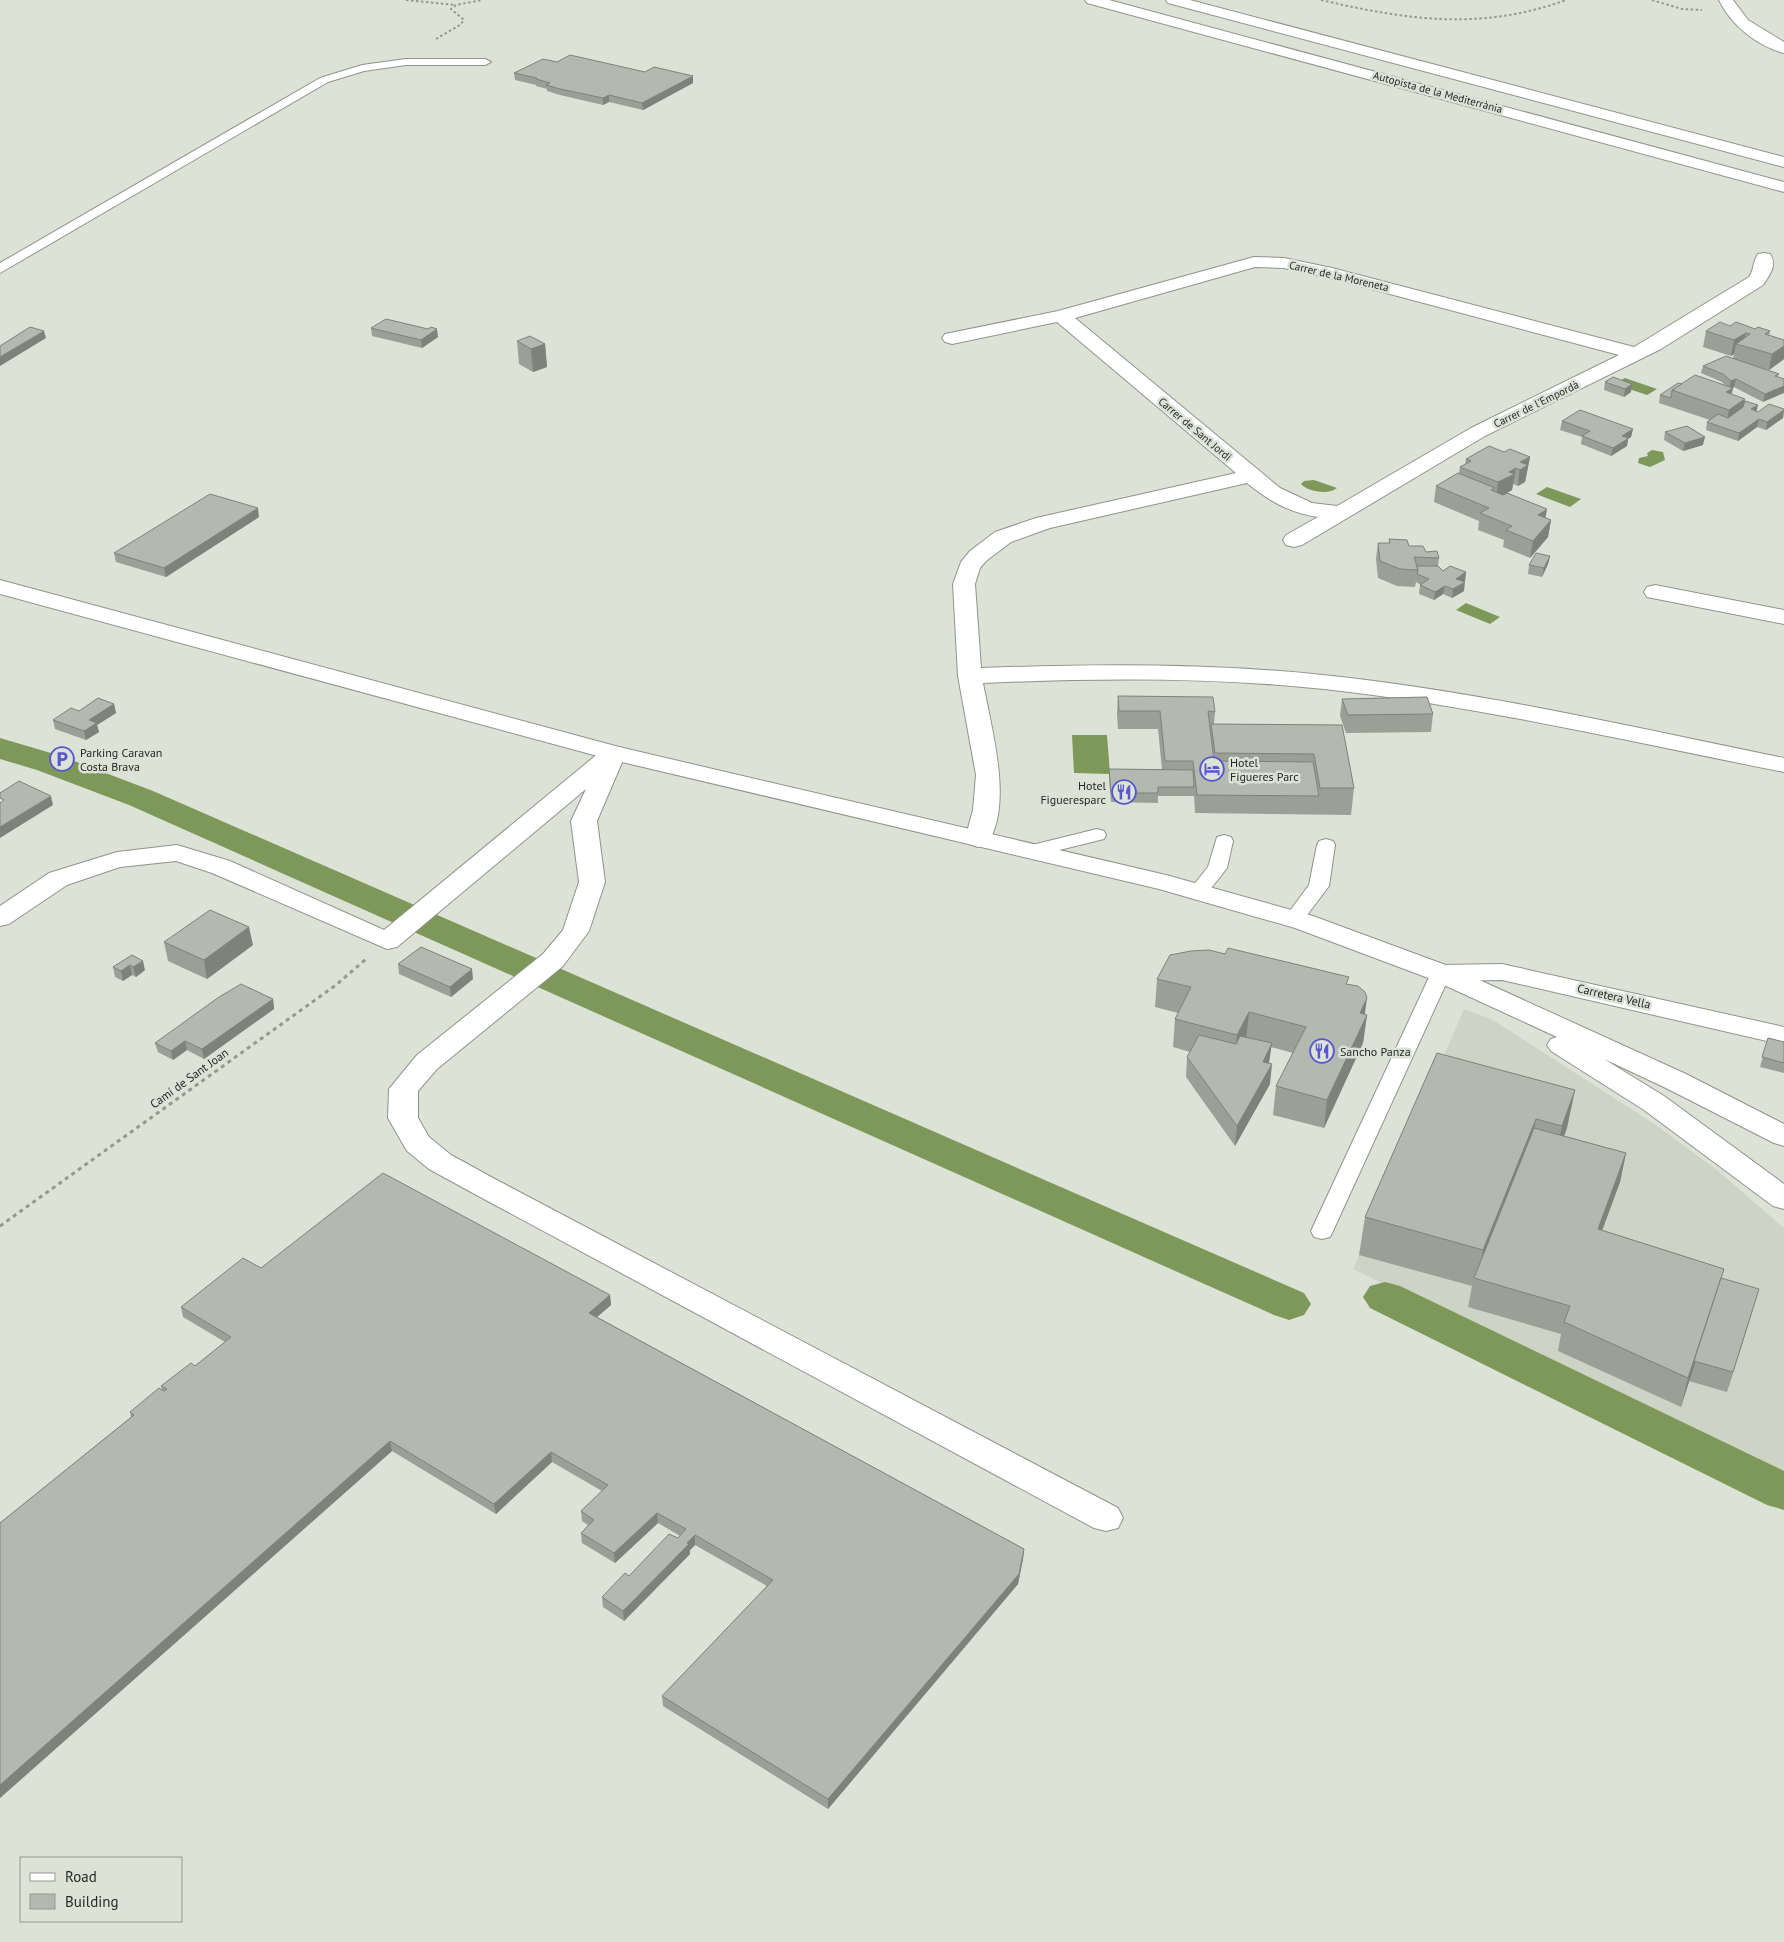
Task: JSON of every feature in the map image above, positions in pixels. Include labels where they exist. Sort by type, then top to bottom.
[{"type":"main road","name":"Autopista de la Mediterrània","points":[[1092,0],[1784,187]]},
{"type":"main road","name":"Autopista de la Mediterrània","points":[[1173,0],[1784,162]]},
{"type":"main road","points":[[1728,5],[1755,32],[1784,48]]},
{"type":"main road","name":"Carrer de l'Empordà","points":[[1294,540],[1478,432],[1636,354],[1756,281],[1763,270],[1764,258]]},
{"type":"main road","name":"Carrer de la Moreneta","points":[[952,338],[1061,316],[1254,262],[1284,263],[1361,280],[1613,346],[1636,354]]},
{"type":"main road","name":"Carrer de Sant Jordi","points":[[1061,316],[1272,493],[1291,504],[1311,511],[1342,512]]},
{"type":"main road","points":[[978,839],[986,810],[988,775],[970,676],[964,584],[968,567],[990,546],[1003,538],[1044,523],[1251,476]]},
{"type":"main road","points":[[0,587],[614,753],[1031,851],[1198,892],[1294,919],[1441,973],[1676,1081],[1784,1136]]},
{"type":"main road","points":[[1655,592],[1784,617]]},
{"type":"main road","points":[[970,676],[1056,672],[1186,672],[1324,682],[1469,703],[1784,765]]},
{"type":"main road","points":[[0,918],[58,879],[117,860],[177,853],[222,867],[387,941],[614,753]]},
{"type":"main road","points":[[614,753],[584,822],[592,882],[576,931],[553,960],[427,1062],[404,1089],[403,1118],[418,1144],[440,1162],[482,1185],[1106,1518]]},
{"type":"main road","name":"Carretera Vella","points":[[1441,973],[1502,972],[1536,978],[1784,1036]]},
{"type":"main road","points":[[1492,998],[1545,1035],[1654,1103],[1784,1199]]},
{"type":"lane","points":[[0,269],[324,80],[362,68],[406,62],[485,62]]},
{"type":"lane","points":[[1031,851],[1097,835]]},
{"type":"lane","points":[[1198,892],[1217,868],[1224,841]]},
{"type":"lane","points":[[1294,919],[1319,886],[1326,845]]},
{"type":"lane","points":[[1322,1231],[1441,973]]},
{"type":"path","points":[[406,0],[456,5],[482,0]]},
{"type":"path","points":[[1321,0],[1384,14],[1448,20],[1522,14],[1566,0]]},
{"type":"path","points":[[1652,0],[1682,9],[1698,10],[1728,5]]},
{"type":"path","points":[[406,62],[412,54],[460,26],[464,20],[451,8],[456,5]]},
{"type":"path","name":"Camí de Sant Joan","points":[[0,1226],[336,985],[387,941]]},
{"type":"shaded area","points":[[1625,378],[1657,389],[1647,395],[1614,384]]},
{"type":"shaded area","points":[[1652,450],[1663,452],[1665,460],[1650,467],[1638,463],[1639,458],[1648,456],[1647,453]]},
{"type":"shaded area","points":[[1314,480],[1337,488],[1319,492],[1308,489],[1301,484],[1304,481]]},
{"type":"shaded area","points":[[1547,487],[1581,499],[1570,507],[1536,494]]},
{"type":"shaded area","points":[[1466,603],[1500,617],[1490,624],[1456,610]]},
{"type":"shaded area","points":[[1072,735],[1107,735],[1110,774],[1074,773]]},
{"type":"shaded area","points":[[1464,1009],[1493,1020],[1656,1125],[1717,1170],[1784,1228],[1784,1479],[1353,1269]]},
{"type":"building","points":[[570,55],[645,72],[654,67],[693,76],[642,103],[609,95],[603,98],[560,89],[546,85],[550,83],[537,78],[514,73],[543,59],[557,62]]},
{"type":"building","points":[[386,319],[428,329],[431,327],[437,329],[421,340],[371,328]]},
{"type":"building","points":[[1720,322],[1730,326],[1736,322],[1755,329],[1758,327],[1770,331],[1765,334],[1784,340],[1784,346],[1772,354],[1736,344],[1750,334],[1746,333],[1734,340],[1706,331]]},
{"type":"building","points":[[30,327],[44,331],[0,357],[0,346]]},
{"type":"building","points":[[530,336],[545,344],[531,349],[517,341]]},
{"type":"building","points":[[1726,356],[1779,374],[1775,376],[1784,379],[1784,386],[1765,394],[1736,379],[1731,381],[1723,374],[1703,366]]},
{"type":"building","points":[[1695,375],[1733,388],[1726,392],[1745,399],[1729,410],[1672,390]]},
{"type":"building","points":[[1613,377],[1632,384],[1625,389],[1605,382]]},
{"type":"building","points":[[1678,383],[1682,384],[1672,390],[1671,398],[1660,395]]},
{"type":"building","points":[[1745,401],[1758,405],[1751,409],[1758,412],[1769,404],[1784,410],[1767,422],[1759,419],[1739,433],[1707,422],[1718,414],[1728,418],[1743,407]]},
{"type":"building","points":[[1580,410],[1633,429],[1622,436],[1629,438],[1613,448],[1582,436],[1590,431],[1562,421]]},
{"type":"building","points":[[1687,426],[1705,437],[1685,443],[1665,432]]},
{"type":"building","points":[[1489,446],[1504,452],[1510,449],[1530,457],[1520,462],[1528,465],[1520,470],[1516,468],[1509,472],[1515,474],[1498,482],[1460,467],[1471,461],[1466,459]]},
{"type":"building","points":[[1458,473],[1495,488],[1491,490],[1503,495],[1507,493],[1547,509],[1538,515],[1551,520],[1533,541],[1506,530],[1512,526],[1480,513],[1489,508],[1436,486]]},
{"type":"building","points":[[210,494],[258,508],[164,568],[114,553]]},
{"type":"building","points":[[1389,539],[1407,540],[1409,546],[1423,546],[1426,552],[1437,551],[1439,558],[1414,557],[1418,570],[1400,569],[1380,561],[1378,543],[1390,543]]},
{"type":"building","points":[[1536,553],[1550,556],[1544,568],[1529,565]]},
{"type":"building","points":[[1417,566],[1438,566],[1443,571],[1450,566],[1466,572],[1456,579],[1465,582],[1453,589],[1445,586],[1435,592],[1420,585],[1429,579],[1417,574]]},
{"type":"building","points":[[1118,696],[1213,697],[1215,712],[1208,711],[1214,761],[1313,762],[1319,796],[1197,795],[1193,761],[1165,761],[1160,711],[1119,711]]},
{"type":"building","points":[[1427,697],[1433,714],[1348,715],[1342,699]]},
{"type":"building","points":[[98,698],[114,704],[89,720],[97,723],[84,731],[53,720],[71,708],[79,711]]},
{"type":"building","points":[[1211,724],[1342,725],[1354,788],[1320,788],[1314,754],[1215,753]]},
{"type":"building","points":[[1109,769],[1193,770],[1194,787],[1158,787],[1158,793],[1111,793]]},
{"type":"building","points":[[19,781],[51,796],[0,827],[0,803],[4,800],[0,798],[0,793]]},
{"type":"building","points":[[210,910],[249,927],[204,960],[164,942]]},
{"type":"building","points":[[421,947],[472,969],[450,987],[398,964]]},
{"type":"building","name":"Sancho Panza","points":[[1228,948],[1349,977],[1346,984],[1358,986],[1365,992],[1367,998],[1360,1013],[1367,1015],[1327,1100],[1276,1086],[1306,1027],[1249,1012],[1237,1035],[1175,1019],[1191,987],[1157,979],[1170,955],[1209,950],[1225,954]]},
{"type":"building","points":[[132,955],[143,961],[133,967],[130,965],[121,971],[113,967]]},
{"type":"building","points":[[241,984],[273,999],[202,1049],[185,1041],[171,1051],[155,1043],[219,997]]},
{"type":"building","points":[[1199,1035],[1236,1044],[1240,1036],[1272,1043],[1263,1062],[1272,1064],[1237,1126],[1187,1057]]},
{"type":"building","points":[[1768,1038],[1784,1042],[1784,1063],[1762,1057]]},
{"type":"building","points":[[1437,1053],[1575,1090],[1562,1126],[1536,1119],[1483,1250],[1365,1217]]},
{"type":"building","points":[[1534,1128],[1626,1153],[1598,1229],[1724,1269],[1688,1378],[1564,1322],[1570,1306],[1474,1278]]},
{"type":"building","points":[[383,1173],[610,1295],[589,1313],[1024,1549],[1019,1574],[828,1799],[662,1696],[773,1580],[695,1535],[687,1543],[689,1544],[623,1611],[602,1597],[625,1573],[629,1576],[669,1534],[678,1538],[686,1529],[657,1513],[614,1553],[581,1533],[594,1520],[581,1511],[608,1485],[551,1452],[494,1504],[390,1441],[0,1785],[0,1523],[134,1415],[130,1412],[159,1388],[164,1391],[167,1389],[161,1386],[191,1363],[195,1366],[231,1337],[181,1307],[243,1258],[261,1268]]},
{"type":"building","points":[[1721,1278],[1759,1289],[1733,1372],[1694,1361]]},
{"type":"waterway","points":[[0,748],[49,763],[141,798],[1289,1304]]},
{"type":"waterway","points":[[1385,1297],[1784,1492]]},
{"type":"place","name":"Parking Caravan Costa Brava","points":[[62,759]]},
{"type":"place","name":"Hotel Figueres Parc","points":[[1212,769]]},
{"type":"place","name":"Hotel Figueresparc","points":[[1124,792]]},
{"type":"place","name":"Sancho Panza","points":[[1322,1051]]}]
